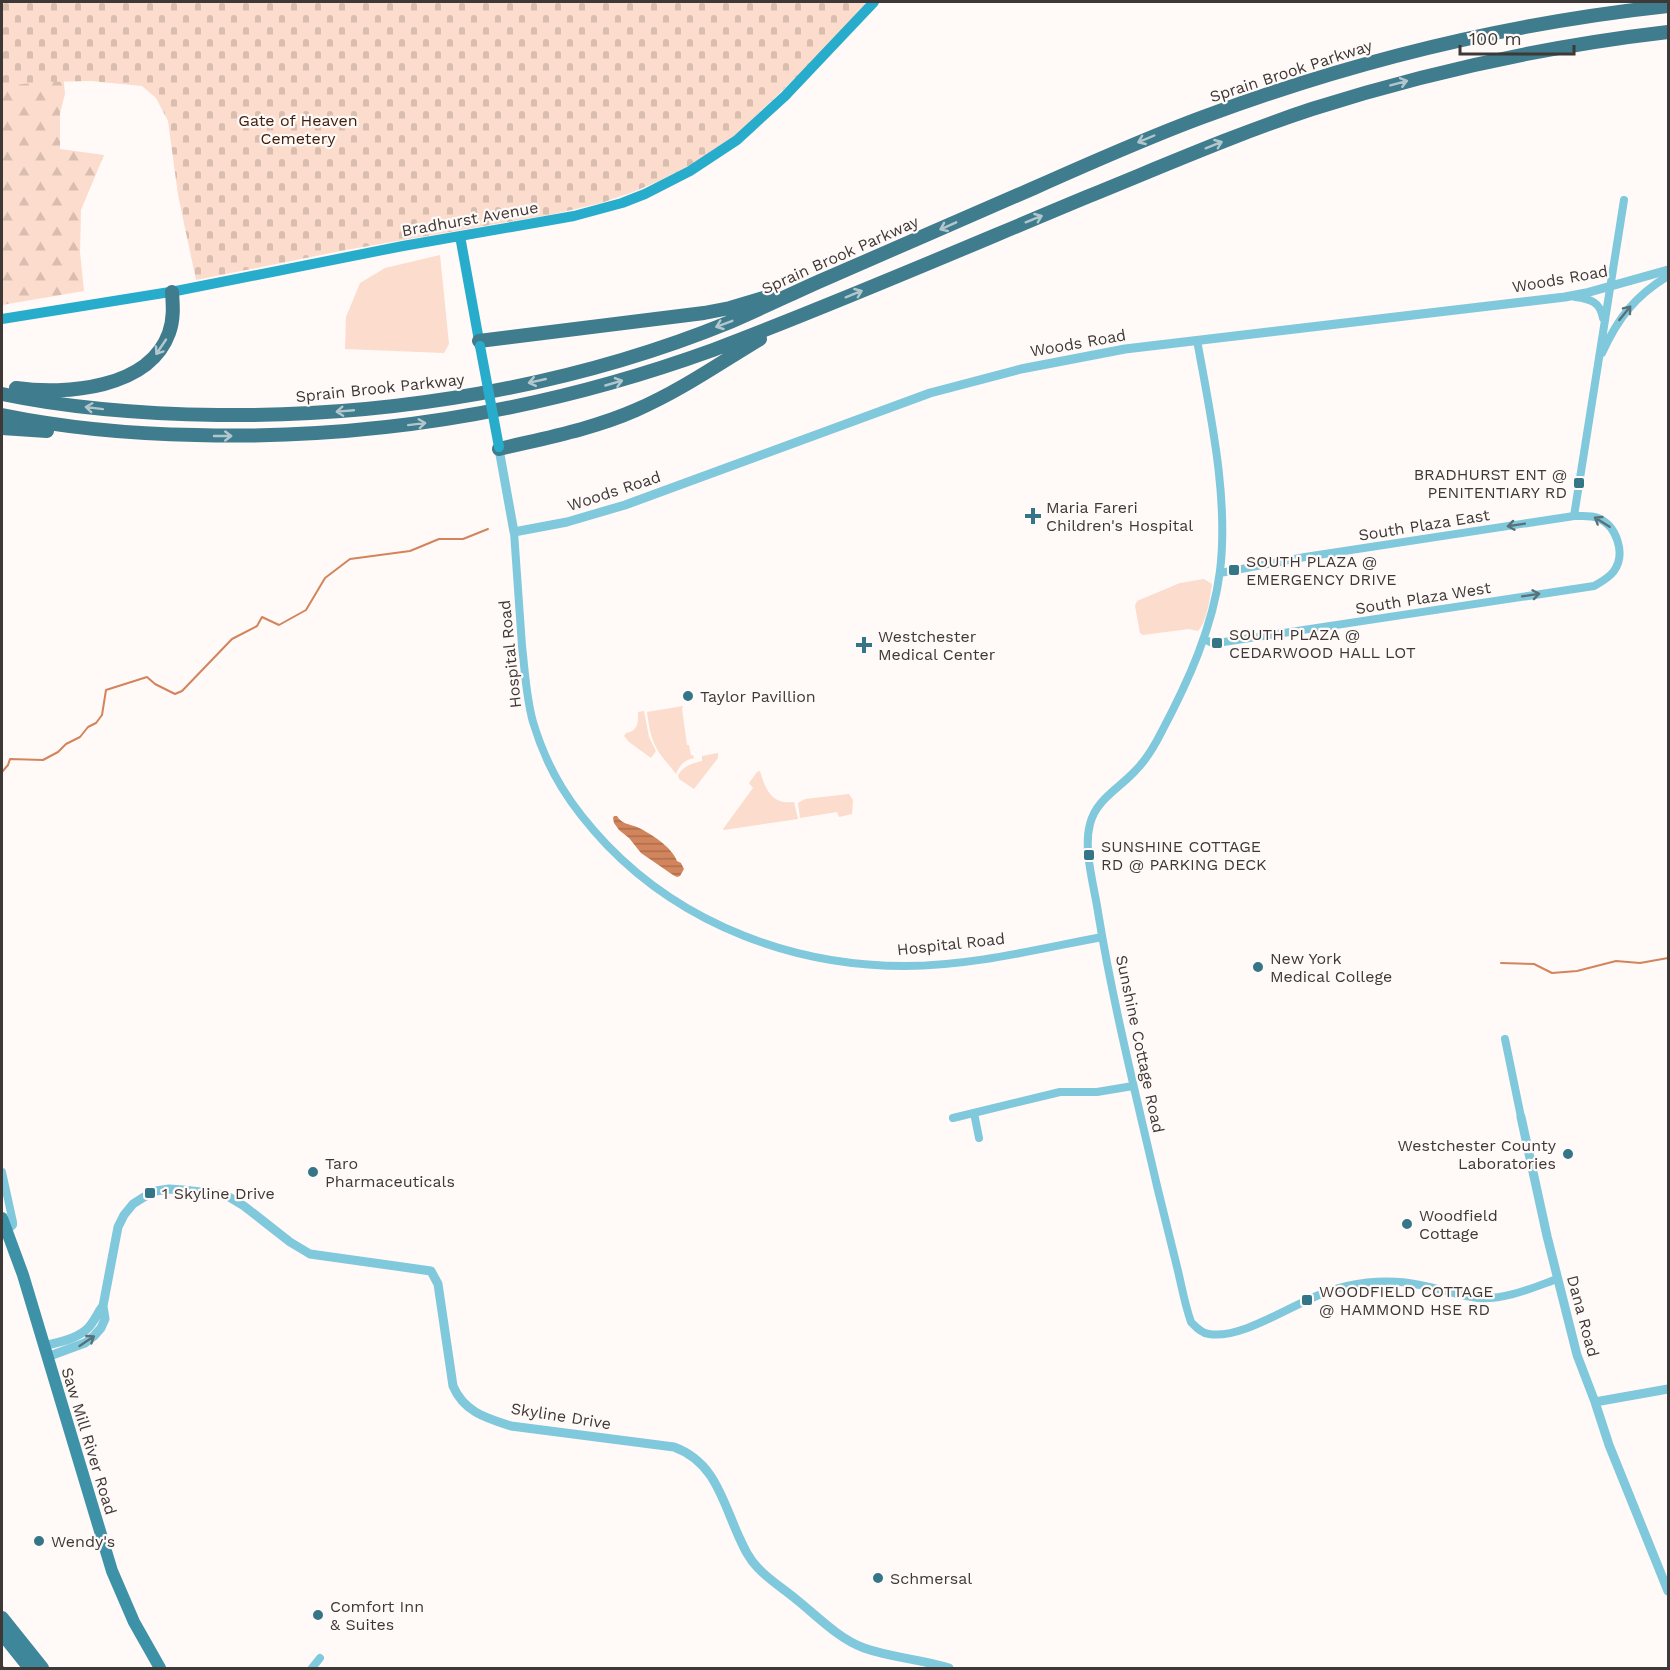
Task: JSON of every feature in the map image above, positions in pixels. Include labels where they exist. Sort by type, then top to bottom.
[{"type":"highway","name":"Sprain Brook Parkway","points":[[2,394],[100,409],[197,415],[313,413],[422,402],[527,383],[631,356],[732,321],[1149,138],[1209,114],[1302,82],[1485,34],[1589,16],[1668,6]]},
{"type":"highway","points":[[2,415],[55,425],[100,430],[164,435],[268,436],[375,429],[454,419],[560,397],[638,376],[714,350],[1201,150],[1310,110],[1414,79],[1492,61],[1668,32]]},
{"type":"highway","points":[[480,344],[704,313],[816,284]]},
{"type":"highway","points":[[2,386],[44,391],[76,390],[106,383],[137,370],[153,358],[170,332],[173,312],[171,292]]},
{"type":"highway","points":[[499,448],[586,428],[636,410],[675,391],[800,316]]},
{"type":"highway","points":[[2,428],[38,431],[100,430]]},
{"type":"highway","points":[[2,1618],[42,1668]]},
{"type":"highway","points":[[2,1633],[30,1668]]},
{"type":"main road","name":"Bradhurst Avenue","points":[[2,319],[171,292],[574,216],[645,194],[690,171],[737,140],[759,121],[874,2]]},
{"type":"main road","name":"Hospital Road","points":[[460,236],[499,448]]},
{"type":"main road","name":"Saw Mill River Road","points":[[2,1218],[23,1275],[112,1571],[134,1623],[160,1668]]},
{"type":"street","points":[[1574,516],[1624,200]]},
{"type":"street","name":"Woods Road","points":[[514,532],[567,522],[625,505],[887,408],[974,380],[1099,352],[1565,297],[1668,270]]},
{"type":"street","points":[[1598,363],[1621,317],[1650,287],[1668,276]]},
{"type":"street","points":[[1565,297],[1584,298],[1594,302],[1601,309],[1604,322]]},
{"type":"street","name":"Sunshine Cottage Road","points":[[1197,340],[1222,501],[1220,573],[1213,606],[1204,639],[1155,745],[1138,768],[1101,803],[1093,815],[1088,844],[1102,937],[1133,1086],[1191,1322],[1207,1334],[1228,1333],[1248,1327],[1328,1292],[1365,1283],[1399,1282],[1479,1298],[1495,1298],[1522,1292],[1557,1279]]},
{"type":"street","name":"Hospital Road","points":[[499,448],[514,532],[527,692],[533,723],[551,769],[568,799],[617,856],[639,875],[677,903],[705,918],[759,942],[822,959],[908,966],[966,961],[1102,937]]},
{"type":"street","name":"South Plaza East","points":[[1220,573],[1305,557],[1574,516],[1597,517],[1607,523],[1615,532],[1619,545]]},
{"type":"street","name":"South Plaza West","points":[[1204,639],[1217,643],[1594,586],[1614,572],[1619,545]]},
{"type":"street","name":"Dana Road","points":[[1505,1039],[1557,1279],[1577,1355],[1609,1445],[1668,1591]]},
{"type":"street","points":[[953,1118],[1060,1092],[1097,1092],[1133,1086]]},
{"type":"street","points":[[974,1113],[980,1137]]},
{"type":"street","points":[[2,1172],[13,1222],[7,1231]]},
{"type":"street","name":"Skyline Drive","points":[[45,1351],[83,1332],[90,1326],[103,1306],[114,1239],[120,1221],[138,1200],[150,1193],[162,1190],[211,1193],[229,1197],[310,1254],[430,1271],[438,1284],[453,1386],[458,1397],[471,1410],[512,1426],[674,1447],[690,1454],[713,1478],[744,1549],[758,1569],[836,1631],[861,1647],[949,1668]]},
{"type":"street","points":[[1595,1402],[1668,1389]]},
{"type":"street","points":[[312,1668],[320,1658]]},
{"type":"green space","name":"Gate of Heaven Cemetery","points":[[2,2],[867,2],[813,61],[737,134],[692,164],[633,192],[601,203],[554,214],[346,250],[196,280],[178,195],[168,121],[156,98],[142,86],[91,81],[2,86]]},
{"type":"green space","points":[[2,53],[63,74],[65,94],[60,113],[60,149],[104,155],[81,210],[80,252],[84,291],[2,305]]},
{"type":"green space","points":[[440,255],[449,344],[444,353],[345,349],[346,317],[360,283],[385,268]]},
{"type":"green space","points":[[1204,579],[1212,584],[1206,615],[1198,631],[1189,629],[1143,635],[1140,633],[1135,606],[1137,601],[1180,583]]},
{"type":"green space","points":[[683,706],[687,745],[694,758],[683,763],[676,774],[654,744],[647,712]]},
{"type":"green space","points":[[644,711],[649,737],[656,751],[651,758],[624,736],[633,731],[636,726],[638,712]]},
{"type":"green space","points":[[718,753],[718,758],[694,789],[679,779],[678,775],[683,769],[702,761],[702,756]]},
{"type":"green space","points":[[760,771],[767,790],[775,798],[780,801],[794,802],[798,819],[724,830],[753,788],[749,783]]},
{"type":"green space","points":[[849,794],[853,800],[852,814],[839,817],[837,812],[800,818],[798,803],[805,799]]},
{"type":"shaded area","points":[[614,816],[648,833],[666,846],[684,869],[680,876],[673,875],[641,853],[619,830],[614,823]]},
{"type":"waterway","points":[[2,772],[10,759],[43,760],[80,737],[102,715],[106,690],[147,677],[155,684],[175,694],[182,691],[232,639],[257,626],[262,617],[279,625],[306,610],[325,578],[350,559],[410,551],[439,539],[463,539],[488,529]]},
{"type":"waterway","points":[[1501,963],[1534,964],[1552,973],[1577,971],[1616,961],[1640,963],[1668,958]]},
{"type":"place","name":"BRADHURST ENT @ PENITENTIARY RD","points":[[1579,483]]},
{"type":"place","name":"Maria Fareri Children's Hospital","points":[[1033,516]]},
{"type":"place","name":"SOUTH PLAZA @ EMERGENCY DRIVE","points":[[1234,570]]},
{"type":"place","name":"SOUTH PLAZA @ CEDARWOOD HALL LOT","points":[[1217,643]]},
{"type":"place","name":"Westchester Medical Center","points":[[864,645]]},
{"type":"place","name":"Taylor Pavillion","points":[[688,696]]},
{"type":"place","name":"SUNSHINE COTTAGE RD @ PARKING DECK","points":[[1089,855]]},
{"type":"place","name":"New York Medical College","points":[[1258,967]]},
{"type":"place","name":"Westchester County Laboratories","points":[[1568,1154]]},
{"type":"place","name":"Taro Pharmaceuticals","points":[[313,1172]]},
{"type":"place","name":"1 Skyline Drive","points":[[150,1193]]},
{"type":"place","name":"Woodfield Cottage","points":[[1407,1224]]},
{"type":"place","name":"WOODFIELD COTTAGE @ HAMMOND HSE RD","points":[[1307,1300]]},
{"type":"place","name":"Wendy's","points":[[39,1541]]},
{"type":"place","name":"Schmersal","points":[[878,1578]]},
{"type":"place","name":"Comfort Inn & Suites","points":[[318,1615]]}]
